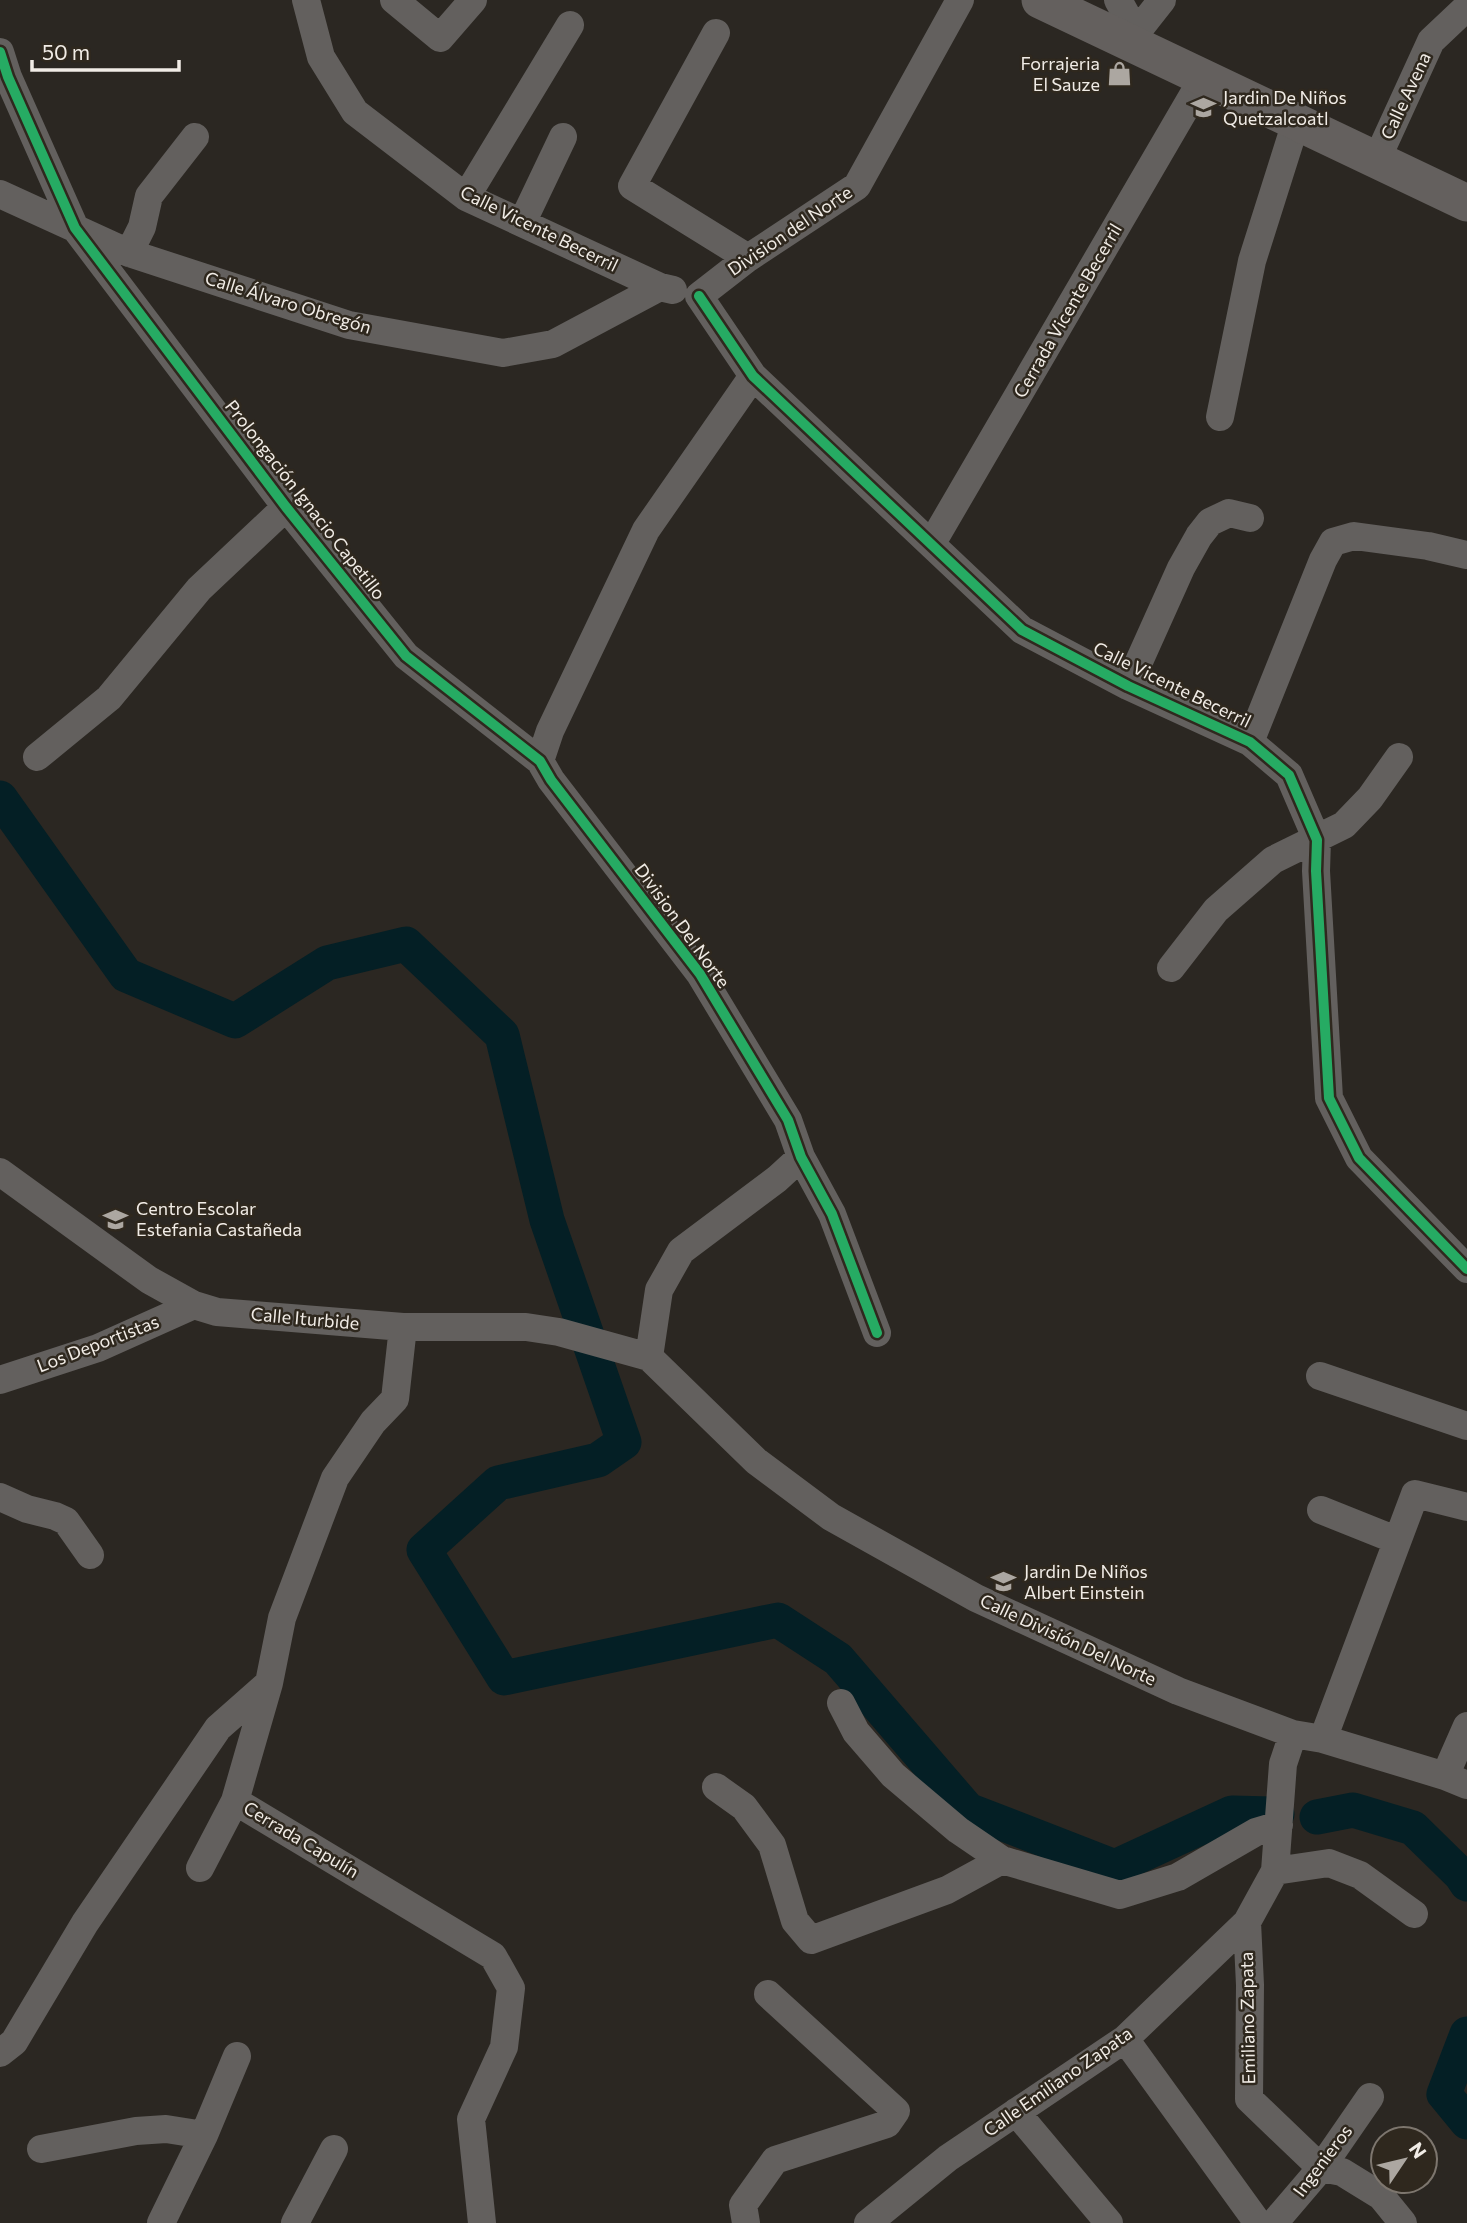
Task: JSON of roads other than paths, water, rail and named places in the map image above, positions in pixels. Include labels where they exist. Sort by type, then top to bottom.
[{"type":"main road","points":[[1041,0],[1141,41],[1203,78],[1467,203]]},
{"type":"street","name":"Calle Vicente Becerril","points":[[306,0],[321,57],[355,112],[466,198],[660,287],[699,296]]},
{"type":"street","points":[[394,0],[440,38],[473,0]]},
{"type":"street","name":"Division del Norte","points":[[699,296],[748,258],[857,186],[960,0]]},
{"type":"street","points":[[1118,0],[1141,41]]},
{"type":"street","points":[[1141,41],[1162,0]]},
{"type":"street","name":"Calle Avena","points":[[1377,159],[1431,41],[1467,7]]},
{"type":"street","points":[[466,198],[570,25]]},
{"type":"street","points":[[716,33],[632,186],[748,258]]},
{"type":"street","points":[[0,52],[8,77],[75,229]]},
{"type":"street","name":"Cerrada Vicente Becerril","points":[[932,543],[1203,78]]},
{"type":"street","points":[[1220,417],[1252,261],[1296,122]]},
{"type":"street","points":[[129,253],[142,227],[149,196],[195,137]]},
{"type":"street","points":[[522,223],[564,137]]},
{"type":"street","name":"Calle Álvaro Obregón","points":[[0,194],[129,253],[349,325],[503,353],[553,344],[660,287]]},
{"type":"street","name":"Prolongación Ignacio Capetillo","points":[[75,229],[286,507],[406,656],[540,761]]},
{"type":"street","points":[[540,761],[550,731],[646,530],[753,376],[699,296]]},
{"type":"street","name":"Calle Vicente Becerril","points":[[753,376],[1022,629],[1128,686],[1250,742],[1289,775],[1317,840],[1316,871],[1329,1098],[1359,1158],[1467,1269]]},
{"type":"street","points":[[37,757],[109,698],[199,589],[286,507]]},
{"type":"street","points":[[1128,686],[1181,568],[1199,536],[1210,522],[1228,513],[1250,517]]},
{"type":"street","points":[[1250,742],[1323,560],[1333,542],[1354,536],[1428,546],[1467,555]]},
{"type":"street","points":[[1171,968],[1216,910],[1273,860],[1344,825],[1370,798],[1399,757]]},
{"type":"street","name":"Division Del Norte","points":[[540,761],[551,780],[700,974],[788,1120],[801,1157],[832,1214],[877,1333]]},
{"type":"street","points":[[642,1356],[659,1290],[681,1251],[777,1179],[801,1157]]},
{"type":"street","name":"Calle Iturbide","points":[[0,1172],[149,1280],[194,1305],[217,1312],[403,1327],[526,1327],[559,1332],[642,1356]]},
{"type":"street","name":"Los Deportistas","points":[[0,1380],[98,1348],[194,1305]]},
{"type":"street","name":"Cerrada Capulín","points":[[403,1327],[395,1399],[373,1422],[335,1478],[282,1618],[269,1683],[235,1801],[493,1956],[511,1988],[504,2047],[471,2119],[482,2223]]},
{"type":"street","name":"Calle División Del Norte","points":[[642,1356],[756,1461],[831,1517],[976,1598],[1178,1691],[1293,1734],[1323,1739],[1456,1780]]},
{"type":"street","points":[[1320,1376],[1467,1426]]},
{"type":"street","points":[[1323,1739],[1415,1494],[1467,1507]]},
{"type":"street","points":[[0,1497],[66,1521],[90,1555]]},
{"type":"street","points":[[1321,1510],[1396,1540]]},
{"type":"street","points":[[0,2053],[14,2042],[85,1923],[218,1728],[269,1683]]},
{"type":"street","points":[[841,1703],[856,1731],[893,1775],[958,1830],[1002,1860],[1120,1895],[1178,1877],[1256,1832],[1279,1825]]},
{"type":"street","points":[[1456,1780],[1467,1726]]},
{"type":"street","name":"Calle Emiliano Zapata","points":[[869,2223],[948,2158],[1125,2039],[1247,1922],[1275,1871],[1283,1764],[1293,1734]]},
{"type":"street","points":[[716,1787],[744,1807],[772,1845],[795,1921],[811,1940],[947,1890],[1002,1860]]},
{"type":"street","points":[[200,1868],[235,1801]]},
{"type":"street","points":[[1275,1871],[1329,1863],[1360,1875],[1414,1914]]},
{"type":"street","name":"Emiliano Zapata","points":[[1247,1922],[1250,1986],[1249,2099],[1321,2168]]},
{"type":"street","points":[[746,2223],[743,2205],[775,2160],[887,2124],[896,2110],[768,1994]]},
{"type":"street","points":[[1125,2039],[1258,2223]]},
{"type":"street","points":[[161,2223],[204,2135],[237,2056]]},
{"type":"street","name":"Ingenieros","points":[[1274,2223],[1321,2168],[1370,2096]]},
{"type":"street","points":[[1016,2112],[1109,2223]]},
{"type":"street","points":[[41,2149],[136,2131],[166,2129],[204,2135]]},
{"type":"street","points":[[295,2223],[334,2149]]},
{"type":"street","points":[[1321,2168],[1342,2172],[1381,2196],[1403,2223]]},
{"type":"waterway","points":[[0,798],[126,975],[235,1021],[327,963],[406,944],[502,1035],[547,1220],[624,1442],[598,1460],[498,1483],[424,1550],[504,1678],[778,1620],[838,1659],[968,1810],[1115,1867],[1232,1813],[1277,1814]]},
{"type":"waterway","points":[[1317,1817],[1353,1810],[1413,1828],[1467,1884]]},
{"type":"waterway","points":[[1467,2034],[1444,2094],[1467,2122]]},
{"type":"place","name":"Forrajeria El Sauze","points":[[1120,74]]},
{"type":"place","name":"Jardin De Niños Quetzalcoatl","points":[[1203,108]]},
{"type":"place","name":"Centro Escolar Estefania Castañeda","points":[[116,1219]]},
{"type":"place","name":"Jardin De Niños Albert Einstein","points":[[1004,1582]]}]
